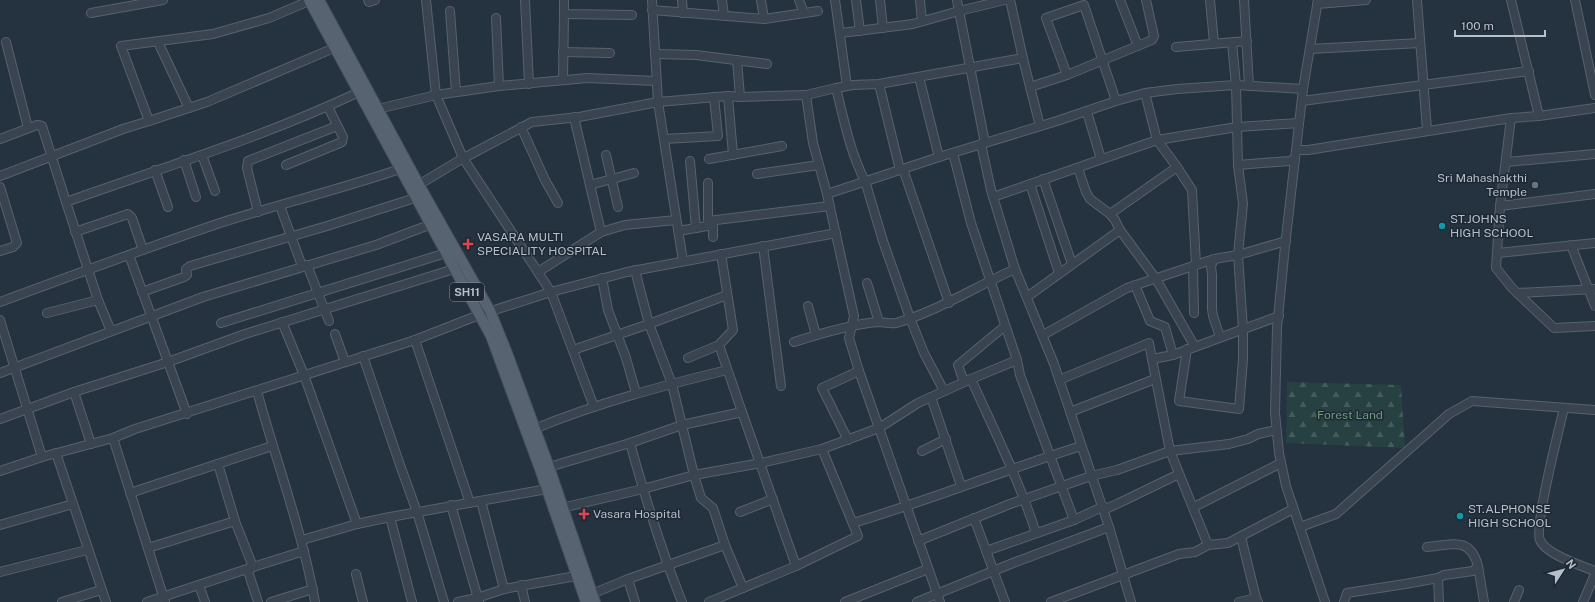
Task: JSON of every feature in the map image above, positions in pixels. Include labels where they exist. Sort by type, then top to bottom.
[{"type":"main road","name":"SH11","points":[[312,0],[334,48],[400,169],[415,190],[490,311],[549,467],[576,576],[591,599]]},
{"type":"main road","name":"SH11","points":[[312,0],[378,109],[430,225],[491,336],[547,489],[559,509],[591,599]]},
{"type":"street","points":[[91,13],[163,0]]},
{"type":"street","points":[[148,121],[121,46],[213,34],[269,18],[312,0]]},
{"type":"street","points":[[368,0],[368,2],[375,0]]},
{"type":"street","points":[[426,0],[436,95],[463,158],[551,292],[594,407]]},
{"type":"street","points":[[525,0],[529,84]]},
{"type":"street","points":[[563,80],[564,0]]},
{"type":"street","points":[[652,0],[658,102],[683,261]]},
{"type":"street","points":[[682,0],[683,13]]},
{"type":"street","points":[[722,0],[724,16]]},
{"type":"street","points":[[761,0],[764,19]]},
{"type":"street","points":[[799,0],[804,13]]},
{"type":"street","points":[[835,0],[841,33],[847,86]]},
{"type":"street","points":[[856,0],[860,31]]},
{"type":"street","points":[[880,0],[883,28]]},
{"type":"street","points":[[920,0],[922,21]]},
{"type":"street","points":[[957,0],[993,197],[1015,269],[1043,335],[1070,412],[1109,527],[1132,602]]},
{"type":"street","points":[[841,33],[883,28],[922,21],[959,11],[975,4],[1005,0]]},
{"type":"street","points":[[1010,0],[1040,126]]},
{"type":"street","points":[[1120,0],[1138,46]]},
{"type":"street","points":[[1030,87],[1067,75],[1102,59],[1152,40],[1154,36],[1146,0]]},
{"type":"street","points":[[1210,0],[1214,43]]},
{"type":"street","points":[[1244,0],[1249,86]]},
{"type":"street","points":[[1325,602],[1286,486],[1281,463],[1276,430],[1275,406],[1279,316],[1303,89],[1318,2],[1366,0]]},
{"type":"street","points":[[1417,0],[1427,130]]},
{"type":"street","points":[[1511,0],[1539,116]]},
{"type":"street","points":[[1575,0],[1595,95]]},
{"type":"street","points":[[1067,75],[1046,18],[1084,3],[1116,101]]},
{"type":"street","points":[[652,10],[764,19],[818,11]]},
{"type":"street","points":[[450,11],[456,92]]},
{"type":"street","points":[[564,14],[632,15]]},
{"type":"street","points":[[496,18],[499,86]]},
{"type":"street","points":[[1176,48],[1214,43],[1247,41]]},
{"type":"street","points":[[6,42],[28,128]]},
{"type":"street","points":[[158,42],[190,108]]},
{"type":"street","points":[[1078,168],[1086,192],[1090,199],[1110,214],[1156,279],[1191,348],[1179,401],[1239,409],[1243,359],[1243,329],[1238,255],[1243,204],[1238,165],[1236,85],[1232,42]]},
{"type":"street","points":[[1310,49],[1420,43]]},
{"type":"street","points":[[0,176],[123,129],[207,102],[334,48]]},
{"type":"street","points":[[563,52],[610,53]]},
{"type":"street","points":[[655,54],[696,55],[767,64]]},
{"type":"street","points":[[142,292],[184,277],[187,275],[186,269],[190,266],[327,226],[415,190],[463,158],[532,122],[574,117],[658,102],[728,96],[806,95],[847,86],[879,84],[1023,58]]},
{"type":"street","points":[[737,60],[740,97]]},
{"type":"street","points":[[1302,101],[1529,71]]},
{"type":"street","points":[[919,77],[939,157]]},
{"type":"street","points":[[378,109],[436,95],[499,86],[587,78],[656,81]]},
{"type":"street","points":[[879,84],[902,169],[949,302]]},
{"type":"street","points":[[827,194],[939,157],[1145,93],[1236,85],[1303,89]]},
{"type":"street","points":[[836,88],[848,137],[858,167],[865,181],[883,241],[910,318],[924,353],[944,391]]},
{"type":"street","points":[[66,202],[154,170],[224,148],[328,107],[359,92]]},
{"type":"street","points":[[1145,93],[1157,140],[1178,167],[1192,190],[1194,313]]},
{"type":"street","points":[[806,95],[813,143],[830,206],[854,316],[850,338],[859,371],[938,598]]},
{"type":"street","points":[[728,96],[733,155]]},
{"type":"street","points":[[664,139],[718,136],[714,97]]},
{"type":"street","points":[[286,165],[342,142],[343,137],[328,107]]},
{"type":"street","points":[[1296,150],[1308,150],[1427,130],[1511,118],[1539,116],[1595,108]]},
{"type":"street","points":[[1087,112],[1101,159]]},
{"type":"street","points":[[574,117],[601,232]]},
{"type":"street","points":[[1511,118],[1500,206],[1496,268],[1517,293],[1554,328],[1595,326]]},
{"type":"street","points":[[993,197],[1157,140],[1237,127],[1299,123]]},
{"type":"street","points":[[0,139],[37,125],[42,126],[87,269],[111,331]]},
{"type":"street","points":[[258,212],[247,168],[248,162],[337,126]]},
{"type":"street","points":[[521,127],[545,180],[558,203]]},
{"type":"street","points":[[708,159],[782,146]]},
{"type":"street","points":[[953,153],[971,223],[1017,360],[1020,375],[1060,487],[1074,520]]},
{"type":"street","points":[[1506,162],[1595,154]]},
{"type":"street","points":[[202,155],[215,192]]},
{"type":"street","points":[[606,155],[618,207]]},
{"type":"street","points":[[1238,165],[1289,161],[1295,159]]},
{"type":"street","points":[[184,160],[196,197]]},
{"type":"street","points":[[690,161],[696,228]]},
{"type":"street","points":[[757,174],[819,165]]},
{"type":"street","points":[[1110,214],[1178,167]]},
{"type":"street","points":[[1,300],[129,254],[258,212],[359,183],[400,169]]},
{"type":"street","points":[[154,170],[168,207]]},
{"type":"street","points":[[590,185],[634,173]]},
{"type":"street","points":[[1043,179],[1072,264]]},
{"type":"street","points":[[708,183],[710,223],[713,237]]},
{"type":"street","points":[[1030,184],[1059,273]]},
{"type":"street","points":[[0,187],[17,243],[13,247],[0,251]]},
{"type":"street","points":[[1500,206],[1595,194]]},
{"type":"street","points":[[280,206],[291,236],[319,294],[329,320]]},
{"type":"street","points":[[678,230],[696,228],[710,223],[830,206]]},
{"type":"street","points":[[75,232],[128,214],[132,218],[143,250]]},
{"type":"street","points":[[538,272],[601,232],[625,225],[676,220]]},
{"type":"street","points":[[0,373],[221,291],[376,245],[430,225]]},
{"type":"street","points":[[1027,297],[1120,230]]},
{"type":"street","points":[[0,471],[42,457],[113,438],[135,429],[187,414],[415,340],[490,311],[551,292],[634,270],[836,233]]},
{"type":"street","points":[[1043,335],[1127,288],[1214,259],[1238,255],[1286,241]]},
{"type":"street","points":[[1498,253],[1595,243]]},
{"type":"street","points":[[1571,245],[1592,289],[1595,306]]},
{"type":"street","points":[[763,246],[781,386]]},
{"type":"street","points":[[221,324],[446,253]]},
{"type":"street","points":[[129,254],[187,414]]},
{"type":"street","points":[[688,358],[719,345],[733,330],[721,254]]},
{"type":"street","points":[[1214,259],[1211,266],[1212,309],[1220,337]]},
{"type":"street","points":[[0,419],[74,392],[168,362],[324,308],[454,268]]},
{"type":"street","points":[[794,342],[816,335],[852,327],[879,322],[886,324],[893,323],[910,318],[949,302],[990,280],[1015,269]]},
{"type":"street","points":[[634,270],[649,324],[672,384],[694,476],[701,498],[713,508],[725,545],[743,588]]},
{"type":"street","points":[[602,278],[608,310],[636,393]]},
{"type":"street","points":[[867,283],[879,322]]},
{"type":"street","points":[[1135,285],[1150,321],[1165,327],[1173,355]]},
{"type":"street","points":[[1517,293],[1592,289]]},
{"type":"street","points":[[573,350],[727,295]]},
{"type":"street","points":[[47,313],[98,300]]},
{"type":"street","points":[[808,306],[816,335]]},
{"type":"street","points":[[1152,359],[1173,355],[1279,316]]},
{"type":"street","points":[[0,320],[42,457]]},
{"type":"street","points":[[282,322],[304,375],[357,524]]},
{"type":"street","points":[[1005,326],[958,365],[968,380],[1013,470],[1025,499],[1036,533]]},
{"type":"street","points":[[334,334],[345,362]]},
{"type":"street","points":[[415,340],[470,503]]},
{"type":"street","points":[[1059,380],[1149,343],[1170,450],[1208,545]]},
{"type":"street","points":[[719,345],[796,566]]},
{"type":"street","points":[[363,356],[417,512],[444,602]]},
{"type":"street","points":[[559,509],[643,490],[694,476],[822,449],[879,428],[918,403],[1017,360]]},
{"type":"street","points":[[534,429],[569,415],[636,393],[727,370]]},
{"type":"street","points":[[848,440],[822,388],[859,371]]},
{"type":"street","points":[[1070,412],[1155,379]]},
{"type":"street","points":[[257,391],[272,446],[302,540],[316,602]]},
{"type":"street","points":[[74,392],[92,444]]},
{"type":"street","points":[[932,397],[961,486]]},
{"type":"street","points":[[1300,527],[1336,514],[1449,414],[1472,401],[1595,410]]},
{"type":"street","points":[[1564,408],[1542,507],[1538,533],[1540,541],[1553,552],[1595,573],[1583,602]]},
{"type":"street","points":[[549,467],[630,443],[682,425],[742,412]]},
{"type":"street","points":[[918,541],[1025,499],[1091,476],[1117,470],[1170,450],[1229,444],[1248,439],[1258,434],[1276,430]]},
{"type":"street","points":[[113,438],[165,600]]},
{"type":"street","points":[[922,451],[946,439]]},
{"type":"street","points":[[630,443],[643,490],[667,565],[682,602]]},
{"type":"street","points":[[130,493],[272,446]]},
{"type":"street","points":[[853,523],[906,507],[961,486],[1013,470],[1081,446]]},
{"type":"street","points":[[709,602],[796,566],[858,536],[822,449]]},
{"type":"street","points":[[56,454],[74,504],[87,550],[106,602]]},
{"type":"street","points":[[1194,507],[1281,463]]},
{"type":"street","points":[[218,464],[235,521],[253,567]]},
{"type":"street","points":[[986,551],[1074,520],[1102,507],[1108,508],[1179,474]]},
{"type":"street","points":[[302,540],[357,524],[390,517],[547,489]]},
{"type":"street","points":[[740,512],[773,499]]},
{"type":"street","points":[[481,501],[504,589]]},
{"type":"street","points":[[0,525],[74,504]]},
{"type":"street","points":[[451,505],[478,600]]},
{"type":"street","points":[[1051,602],[1124,576],[1179,554],[1195,552],[1208,545],[1228,543],[1294,509]]},
{"type":"street","points":[[390,517],[412,602]]},
{"type":"street","points":[[974,518],[1005,602]]},
{"type":"street","points":[[148,548],[235,521]]},
{"type":"street","points":[[917,602],[938,598],[994,571],[1109,527]]},
{"type":"street","points":[[1239,602],[1257,600],[1241,537]]},
{"type":"street","points":[[1427,547],[1462,544],[1471,550],[1475,556],[1478,566],[1484,602]]},
{"type":"street","points":[[591,599],[628,579],[725,545]]},
{"type":"street","points":[[0,572],[87,550]]},
{"type":"street","points":[[147,602],[165,600],[199,585],[304,551]]},
{"type":"street","points":[[1344,602],[1347,593],[1406,584],[1438,578],[1444,575],[1473,571],[1476,570],[1478,566]]},
{"type":"street","points":[[253,567],[248,571],[258,602]]},
{"type":"street","points":[[845,602],[928,569]]},
{"type":"street","points":[[356,574],[363,602]]},
{"type":"street","points":[[458,602],[478,600],[504,589],[521,585],[576,576]]},
{"type":"street","points":[[1438,578],[1439,602]]},
{"type":"street","points":[[628,579],[635,602]]},
{"type":"street","points":[[199,585],[205,602]]},
{"type":"street","points":[[521,585],[525,602]]},
{"type":"street","points":[[271,602],[313,589]]},
{"type":"street","points":[[62,602],[101,590]]},
{"type":"street","points":[[1514,602],[1519,590]]},
{"type":"street","points":[[1073,594],[1076,602]]},
{"type":"green space","name":"Forest Land","points":[[1287,382],[1401,385],[1405,448],[1286,443]]},
{"type":"place","name":"Sri Mahashakthi Temple","points":[[1535,185]]},
{"type":"place","name":"ST.JOHNS HIGH SCHOOL","points":[[1442,226]]},
{"type":"place","name":"VASARA MULTI SPECIALITY HOSPITAL","points":[[468,244]]},
{"type":"place","name":"Vasara Hospital","points":[[584,514]]},
{"type":"place","name":"ST.ALPHONSE HIGH SCHOOL","points":[[1460,516]]}]
